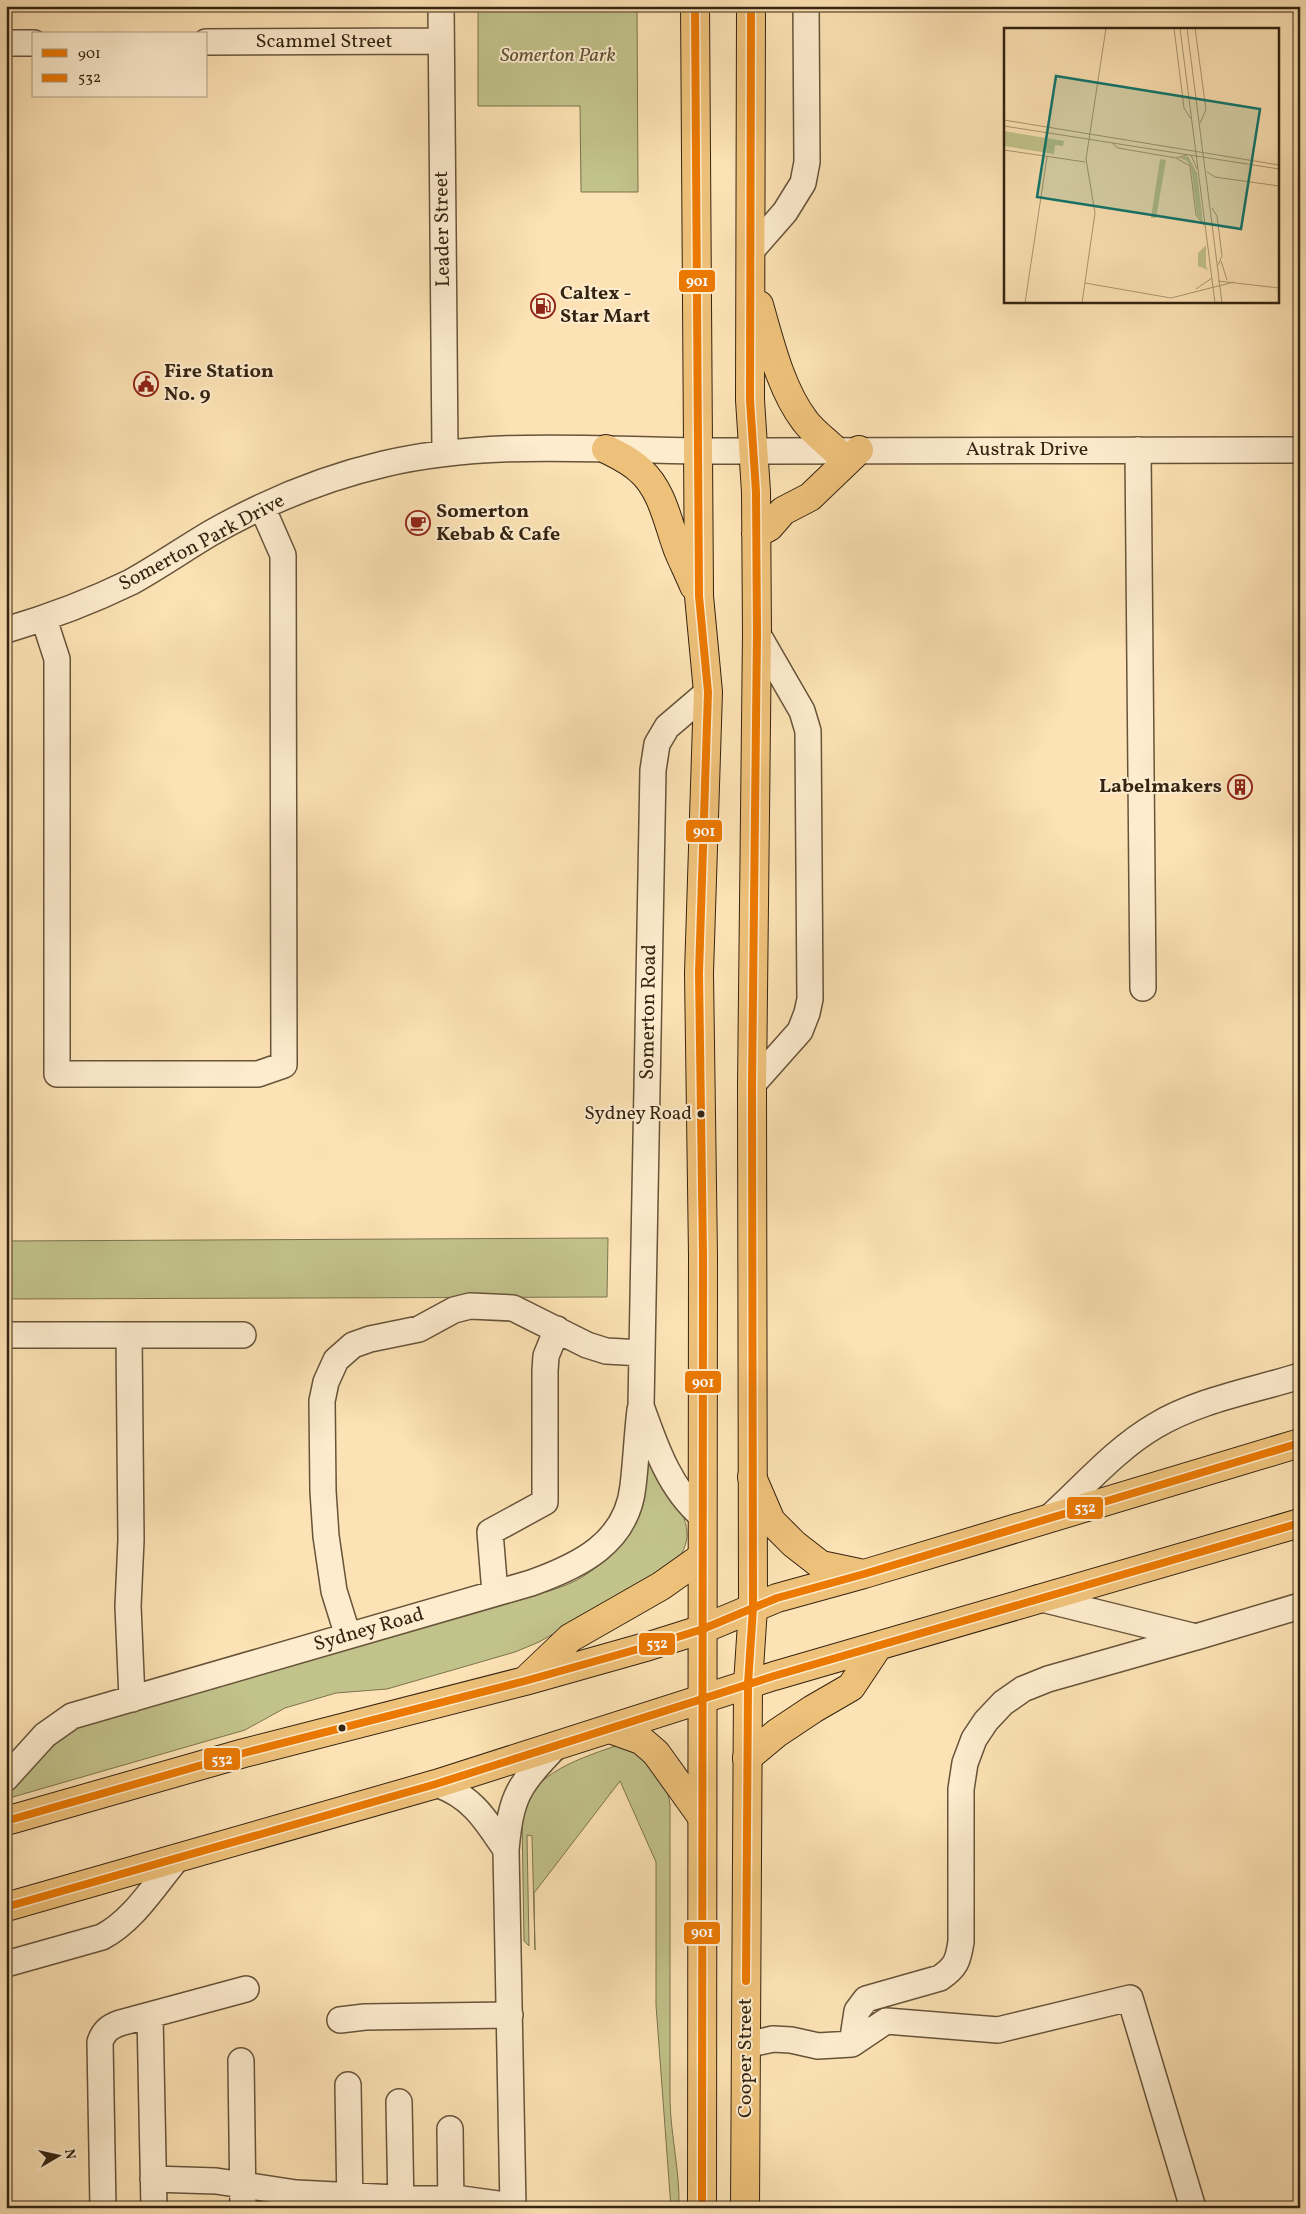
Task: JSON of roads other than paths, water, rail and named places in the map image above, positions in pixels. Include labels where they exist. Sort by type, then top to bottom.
[{"type":"main road","points":[[695,6],[699,596],[708,692],[700,973],[704,1700],[702,1817],[702,2208]]},
{"type":"main road","points":[[751,6],[750,404],[754,450],[757,634],[752,1086],[753,1608]]},
{"type":"main road","points":[[750,262],[773,352],[792,401],[806,422],[848,451],[810,497],[783,511],[769,527],[756,534]]},
{"type":"main road","points":[[606,449],[627,460],[642,472],[652,484],[699,596]]},
{"type":"main road","points":[[6,1821],[244,1753],[525,1681],[703,1629],[777,1598],[864,1574],[1300,1442]]},
{"type":"main road","points":[[752,1477],[771,1521],[794,1544],[821,1565],[864,1574]]},
{"type":"main road","points":[[6,1907],[176,1860],[436,1784],[704,1700],[748,1684],[877,1648],[1038,1598],[1300,1524]]},
{"type":"main road","points":[[525,1681],[570,1638],[661,1586],[702,1557]]},
{"type":"main road","name":"Cooper Street","points":[[745,2208],[747,1758],[748,1684],[753,1608]]},
{"type":"main road","points":[[747,1758],[777,1733],[851,1687],[877,1648]]},
{"type":"main road","points":[[610,1729],[641,1740],[656,1753],[702,1817]]},
{"type":"main road","points":[[702,2143],[745,2144]]},
{"type":"street","name":"Leader Street","points":[[441,6],[446,452]]},
{"type":"street","points":[[750,262],[785,212],[802,183],[807,162],[806,6]]},
{"type":"street","name":"Scammel Street","points":[[208,42],[441,41]]},
{"type":"street","points":[[6,43],[32,43]]},
{"type":"street","name":"Somerton Park Drive","points":[[6,630],[85,604],[134,580],[211,533],[262,507],[317,485],[383,464],[446,452],[519,448],[754,450]]},
{"type":"street","name":"Austrak Drive","points":[[754,450],[1300,450]]},
{"type":"street","points":[[1138,450],[1143,988]]},
{"type":"street","points":[[44,619],[57,659],[56,1074],[258,1074],[284,1065],[283,555],[262,507]]},
{"type":"street","points":[[752,1086],[800,1031],[810,999],[808,731],[802,711],[757,634]]},
{"type":"street","name":"Somerton Road","points":[[702,1516],[679,1493],[656,1447],[641,1406],[654,770],[657,744],[667,727],[708,692]]},
{"type":"street","points":[[348,1636],[334,1591],[326,1536],[323,1492],[322,1400],[326,1382],[336,1360],[353,1345],[370,1338],[419,1329],[454,1310],[470,1306],[513,1308],[588,1345],[606,1351],[642,1352]]},
{"type":"street","points":[[495,1593],[490,1532],[544,1502],[546,1356],[556,1329]]},
{"type":"street","points":[[6,1335],[243,1335]]},
{"type":"street","points":[[129,1335],[131,1540],[128,1606],[132,1699]]},
{"type":"street","points":[[1050,1517],[1126,1447],[1154,1426],[1189,1409],[1300,1376]]},
{"type":"street","name":"Sydney Road","points":[[6,1778],[45,1735],[72,1716],[564,1572],[604,1545],[618,1528],[626,1511],[633,1488],[634,1454],[641,1406]]},
{"type":"street","points":[[1038,1598],[1196,1637]]},
{"type":"street","points":[[852,2044],[856,2011],[866,1999],[940,1978],[950,1971],[959,1960],[961,1942],[961,1789],[965,1763],[974,1739],[986,1721],[1003,1703],[1023,1689],[1048,1679],[1300,1606]]},
{"type":"street","points":[[153,2179],[216,2181],[243,2196],[296,2193],[350,2202],[451,2203],[510,2207],[510,2015],[506,1850],[508,1825],[516,1793],[530,1774],[558,1745]]},
{"type":"street","points":[[436,1784],[450,1789],[481,1813],[506,1850]]},
{"type":"street","points":[[6,1964],[102,1937],[113,1932],[130,1916],[176,1860]]},
{"type":"street","points":[[102,2208],[100,2042],[103,2033],[111,2026],[246,1989]]},
{"type":"street","points":[[746,2045],[773,2040],[791,2040],[818,2046],[852,2044],[886,2021],[998,2030],[1130,1998],[1194,2208]]},
{"type":"street","points":[[150,2015],[154,2208]]},
{"type":"street","points":[[340,2020],[365,2017],[510,2015]]},
{"type":"street","points":[[241,2061],[243,2196]]},
{"type":"street","points":[[348,2085],[350,2202]]},
{"type":"street","points":[[399,2102],[401,2203]]},
{"type":"street","points":[[450,2129],[451,2203]]},
{"type":"place","name":"Caltex - Star Mart","points":[[543,306]]},
{"type":"place","name":"Fire Station No. 9","points":[[146,384]]},
{"type":"place","name":"Somerton Kebab & Cafe","points":[[418,523]]},
{"type":"place","name":"Labelmakers","points":[[1240,787]]},
{"type":"place","name":"Sydney Road","points":[[701,1114]]},
{"type":"park label","name":"Somerton Park","points":[[558,56]]}]
